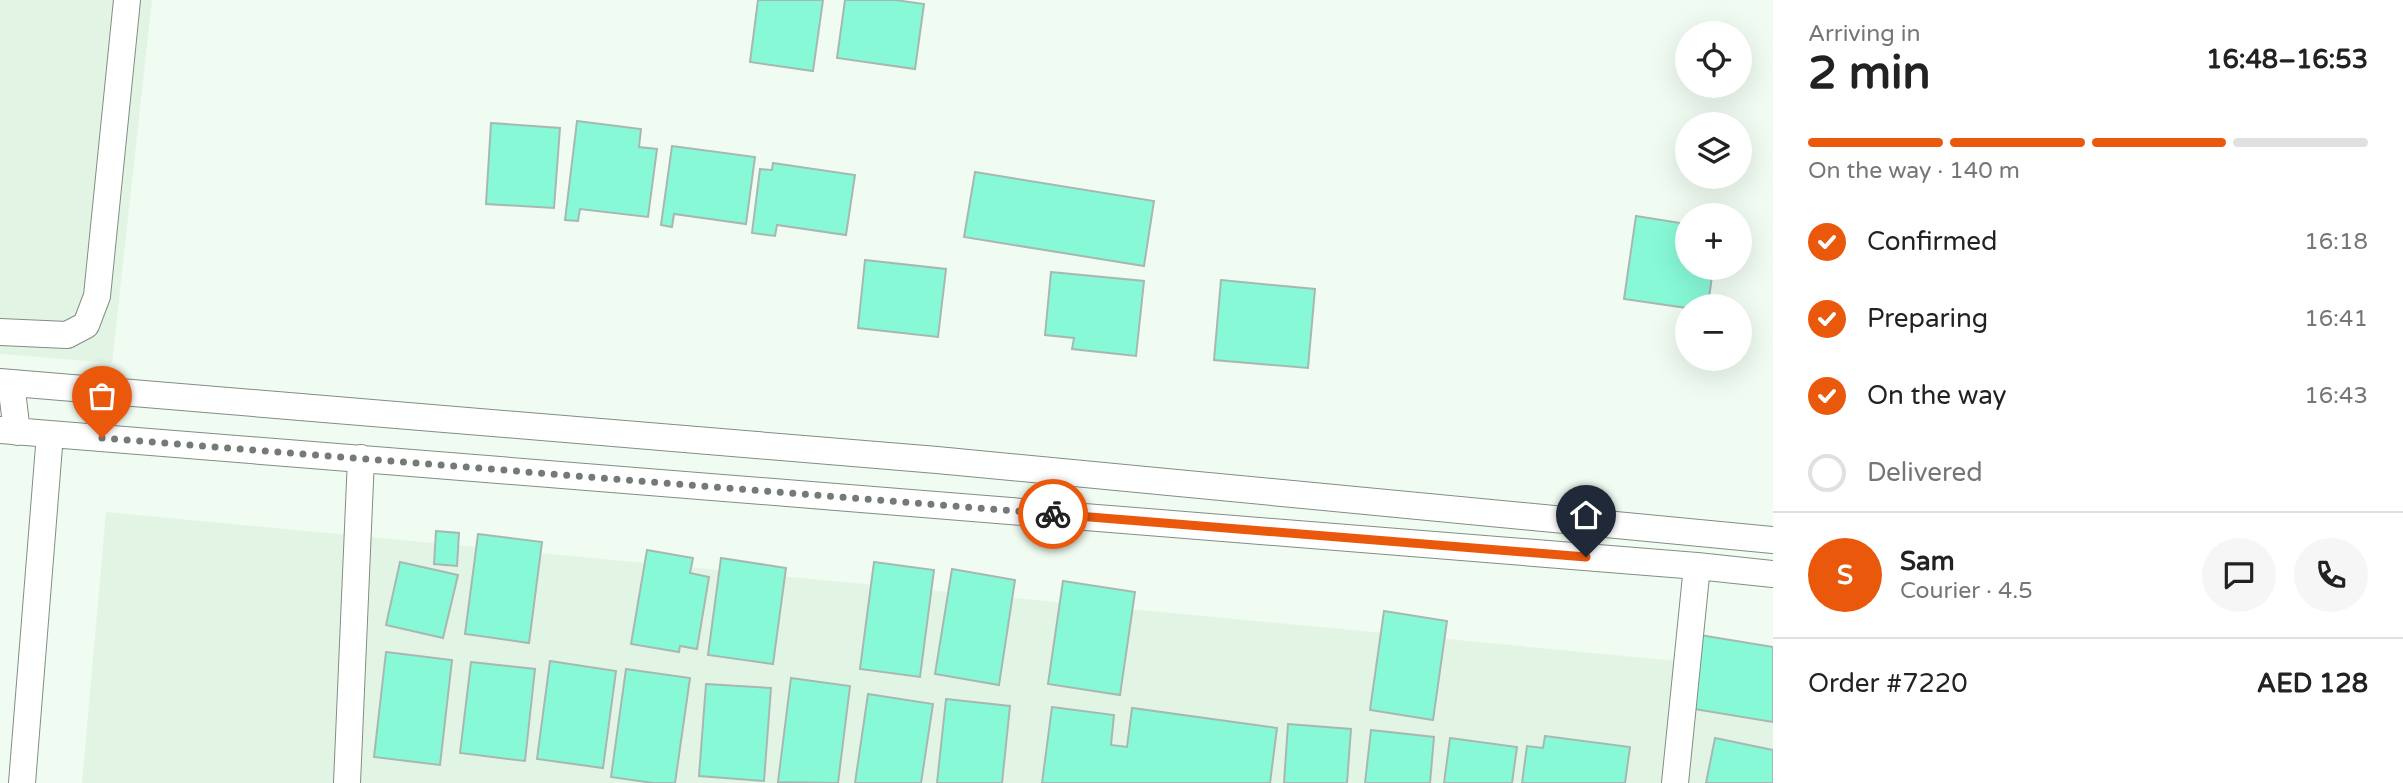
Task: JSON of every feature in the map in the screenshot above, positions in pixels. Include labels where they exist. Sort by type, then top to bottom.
[{"type":"street","points":[[0,332],[67,335],[86,325],[97,296],[127,0]]},
{"type":"street","points":[[1773,540],[937,460],[5,383],[8,431],[1773,574]]},
{"type":"street","points":[[22,783],[50,434]]},
{"type":"street","points":[[347,783],[361,458]]},
{"type":"street","points":[[1675,783],[1697,566]]},
{"type":"shaded area","points":[[0,0],[152,0],[112,363],[0,354]]},
{"type":"shaded area","points":[[106,512],[1773,670],[1773,783],[82,783]]},
{"type":"building","points":[[758,0],[823,0],[813,71],[750,62]]},
{"type":"building","points":[[845,0],[895,0],[924,4],[915,69],[837,58]]},
{"type":"building","points":[[577,121],[641,129],[639,147],[657,149],[648,217],[580,209],[578,221],[565,220]]},
{"type":"building","points":[[491,123],[560,128],[554,208],[486,204]]},
{"type":"building","points":[[672,146],[755,157],[746,224],[674,214],[672,227],[661,225]]},
{"type":"building","points":[[773,163],[855,175],[846,235],[777,225],[775,236],[752,233],[760,169],[772,170]]},
{"type":"building","points":[[975,172],[1154,201],[1144,266],[964,237]]},
{"type":"building","points":[[1636,216],[1675,222],[1675,280],[1711,280],[1710,294],[1675,294],[1675,306],[1624,299]]},
{"type":"building","points":[[865,260],[946,269],[938,337],[858,328]]},
{"type":"building","points":[[1051,272],[1144,281],[1136,356],[1072,349],[1074,338],[1045,335]]},
{"type":"building","points":[[1221,280],[1315,289],[1308,368],[1214,360]]},
{"type":"building","points":[[436,531],[459,533],[457,566],[434,564]]},
{"type":"building","points":[[478,534],[542,542],[529,643],[465,634]]},
{"type":"building","points":[[647,550],[693,558],[690,573],[709,577],[697,649],[680,646],[679,652],[631,644]]},
{"type":"building","points":[[721,558],[786,568],[773,664],[708,655]]},
{"type":"building","points":[[400,562],[458,575],[443,638],[386,625]]},
{"type":"building","points":[[874,562],[934,570],[920,677],[860,669]]},
{"type":"building","points":[[952,569],[1015,580],[999,685],[935,674]]},
{"type":"building","points":[[1063,581],[1135,592],[1120,695],[1048,684]]},
{"type":"building","points":[[1384,611],[1447,621],[1433,720],[1370,710]]},
{"type":"building","points":[[1700,635],[1773,647],[1773,722],[1688,708]]},
{"type":"building","points":[[386,652],[452,660],[440,765],[374,757]]},
{"type":"building","points":[[550,661],[616,671],[603,768],[537,759]]},
{"type":"building","points":[[471,662],[535,669],[525,761],[460,753]]},
{"type":"building","points":[[626,669],[690,678],[675,783],[611,777]]},
{"type":"building","points":[[791,678],[850,686],[838,783],[778,782]]},
{"type":"building","points":[[706,684],[771,688],[764,781],[699,776]]},
{"type":"building","points":[[868,694],[933,704],[921,783],[855,783]]},
{"type":"building","points":[[946,699],[1010,706],[1002,783],[937,783]]},
{"type":"building","points":[[1052,707],[1114,715],[1111,745],[1127,747],[1132,708],[1277,728],[1270,783],[1042,783]]},
{"type":"building","points":[[1288,724],[1351,729],[1347,783],[1284,783]]},
{"type":"building","points":[[1371,730],[1434,737],[1430,783],[1365,783]]},
{"type":"building","points":[[1545,736],[1630,747],[1625,783],[1522,783],[1527,746],[1543,748]]},
{"type":"building","points":[[1450,738],[1517,747],[1512,783],[1444,783]]},
{"type":"building","points":[[1715,738],[1773,750],[1773,783],[1706,783]]},
{"type":"way so far","points":[[102,438],[1053,514]]},
{"type":"route","points":[[1053,514],[1586,557]]}]
